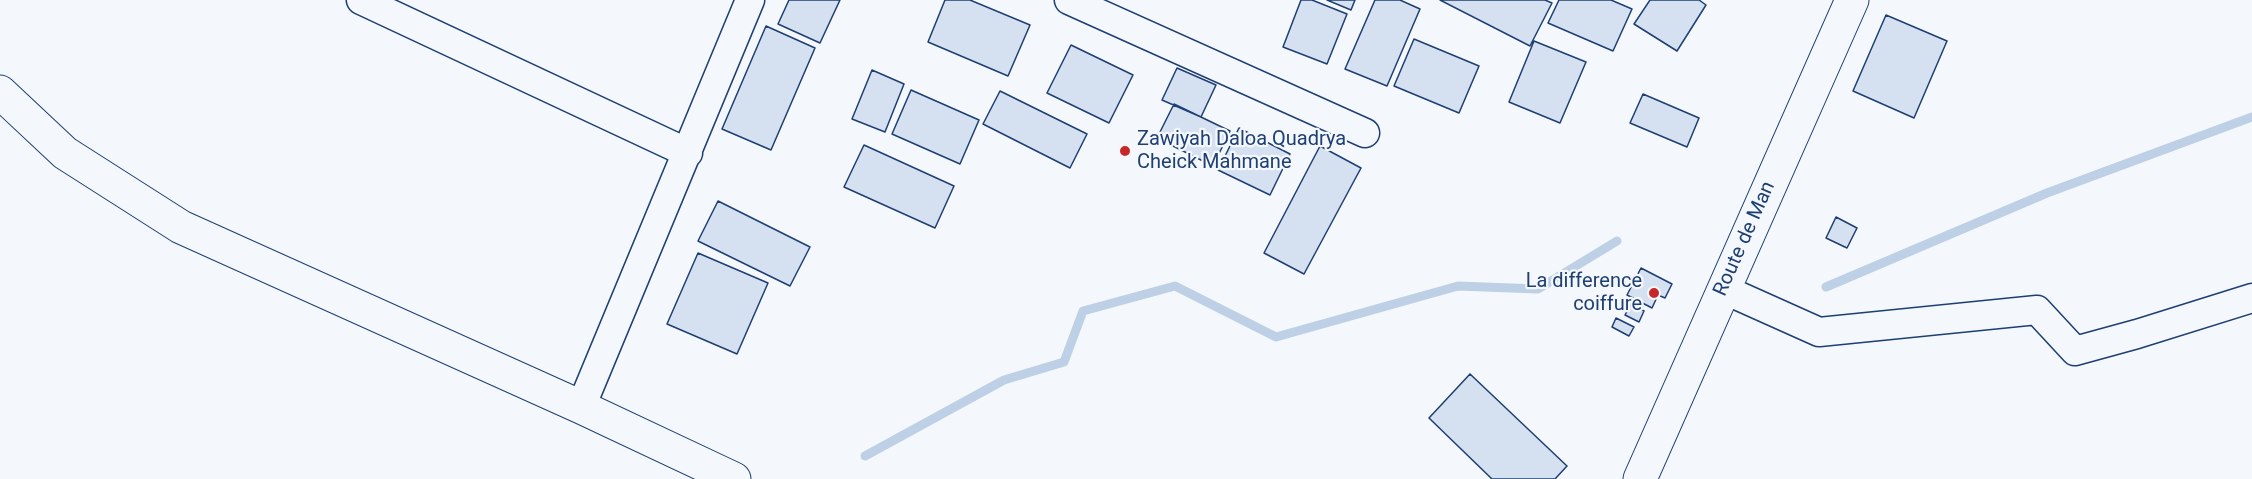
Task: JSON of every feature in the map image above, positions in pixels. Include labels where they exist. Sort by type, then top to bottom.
[{"type":"main road","name":"Route de Man","points":[[1640,479],[1852,0]]},
{"type":"main road","points":[[0,92],[65,153],[181,227],[581,407],[734,479]]},
{"type":"street","points":[[362,0],[688,153]]},
{"type":"street","points":[[581,407],[750,0]]},
{"type":"street","points":[[1069,0],[1365,133]]},
{"type":"street","points":[[1724,289],[1819,332],[2037,310],[2075,351],[2252,298]]},
{"type":"building","points":[[789,0],[840,0],[820,43],[778,24]]},
{"type":"building","points":[[945,0],[970,0],[1030,25],[1008,76],[928,42]]},
{"type":"building","points":[[1301,0],[1312,0],[1347,14],[1327,64],[1283,47]]},
{"type":"building","points":[[1327,0],[1355,0],[1351,10]]},
{"type":"building","points":[[1375,0],[1400,0],[1420,9],[1387,86],[1345,69]]},
{"type":"building","points":[[1440,0],[1545,0],[1552,3],[1530,46]]},
{"type":"building","points":[[1559,0],[1611,0],[1632,9],[1613,51],[1548,23]]},
{"type":"building","points":[[1650,0],[1699,0],[1706,5],[1677,51],[1634,24]]},
{"type":"building","points":[[1886,15],[1947,41],[1914,118],[1853,91]]},
{"type":"building","points":[[766,26],[815,48],[771,150],[722,129]]},
{"type":"building","points":[[1414,39],[1479,66],[1459,113],[1394,86]]},
{"type":"building","points":[[1534,41],[1586,62],[1560,123],[1509,102]]},
{"type":"building","points":[[1071,45],[1133,75],[1109,123],[1047,93]]},
{"type":"building","points":[[1177,68],[1216,85],[1201,117],[1162,100]]},
{"type":"building","points":[[872,70],[904,84],[885,132],[852,119]]},
{"type":"building","points":[[911,90],[979,120],[960,164],[892,134]]},
{"type":"building","points":[[1000,91],[1087,134],[1070,168],[983,124]]},
{"type":"building","points":[[1643,94],[1699,118],[1687,147],[1630,123]]},
{"type":"building","points":[[1174,104],[1230,131],[1213,166],[1157,138]]},
{"type":"building","points":[[1239,128],[1290,154],[1270,195],[1218,170]]},
{"type":"building","points":[[864,145],[954,186],[935,228],[844,187]]},
{"type":"building","points":[[1320,146],[1361,168],[1304,274],[1264,253]]},
{"type":"building","points":[[718,201],[810,247],[790,286],[698,241]]},
{"type":"building","points":[[1836,217],[1857,228],[1847,248],[1826,238]]},
{"type":"building","points":[[698,253],[768,283],[737,354],[667,324]]},
{"type":"building","points":[[1641,268],[1672,284],[1665,298],[1658,295],[1652,308],[1627,295]]},
{"type":"building","points":[[1631,304],[1644,311],[1639,322],[1625,315]]},
{"type":"building","points":[[1616,318],[1634,327],[1629,336],[1612,327]]},
{"type":"building","points":[[1470,374],[1567,466],[1555,479],[1492,479],[1429,418]]},
{"type":"waterway","points":[[1826,287],[2047,193],[2252,117]]},
{"type":"waterway","points":[[865,456],[1004,380],[1064,362],[1083,311],[1175,286],[1276,337],[1458,286],[1538,289],[1617,241]]},
{"type":"place","name":"Zawiyah Daloa Quadrya Cheick Mahmane","points":[[1125,151]]},
{"type":"place","name":"La difference coiffure","points":[[1654,293]]}]
